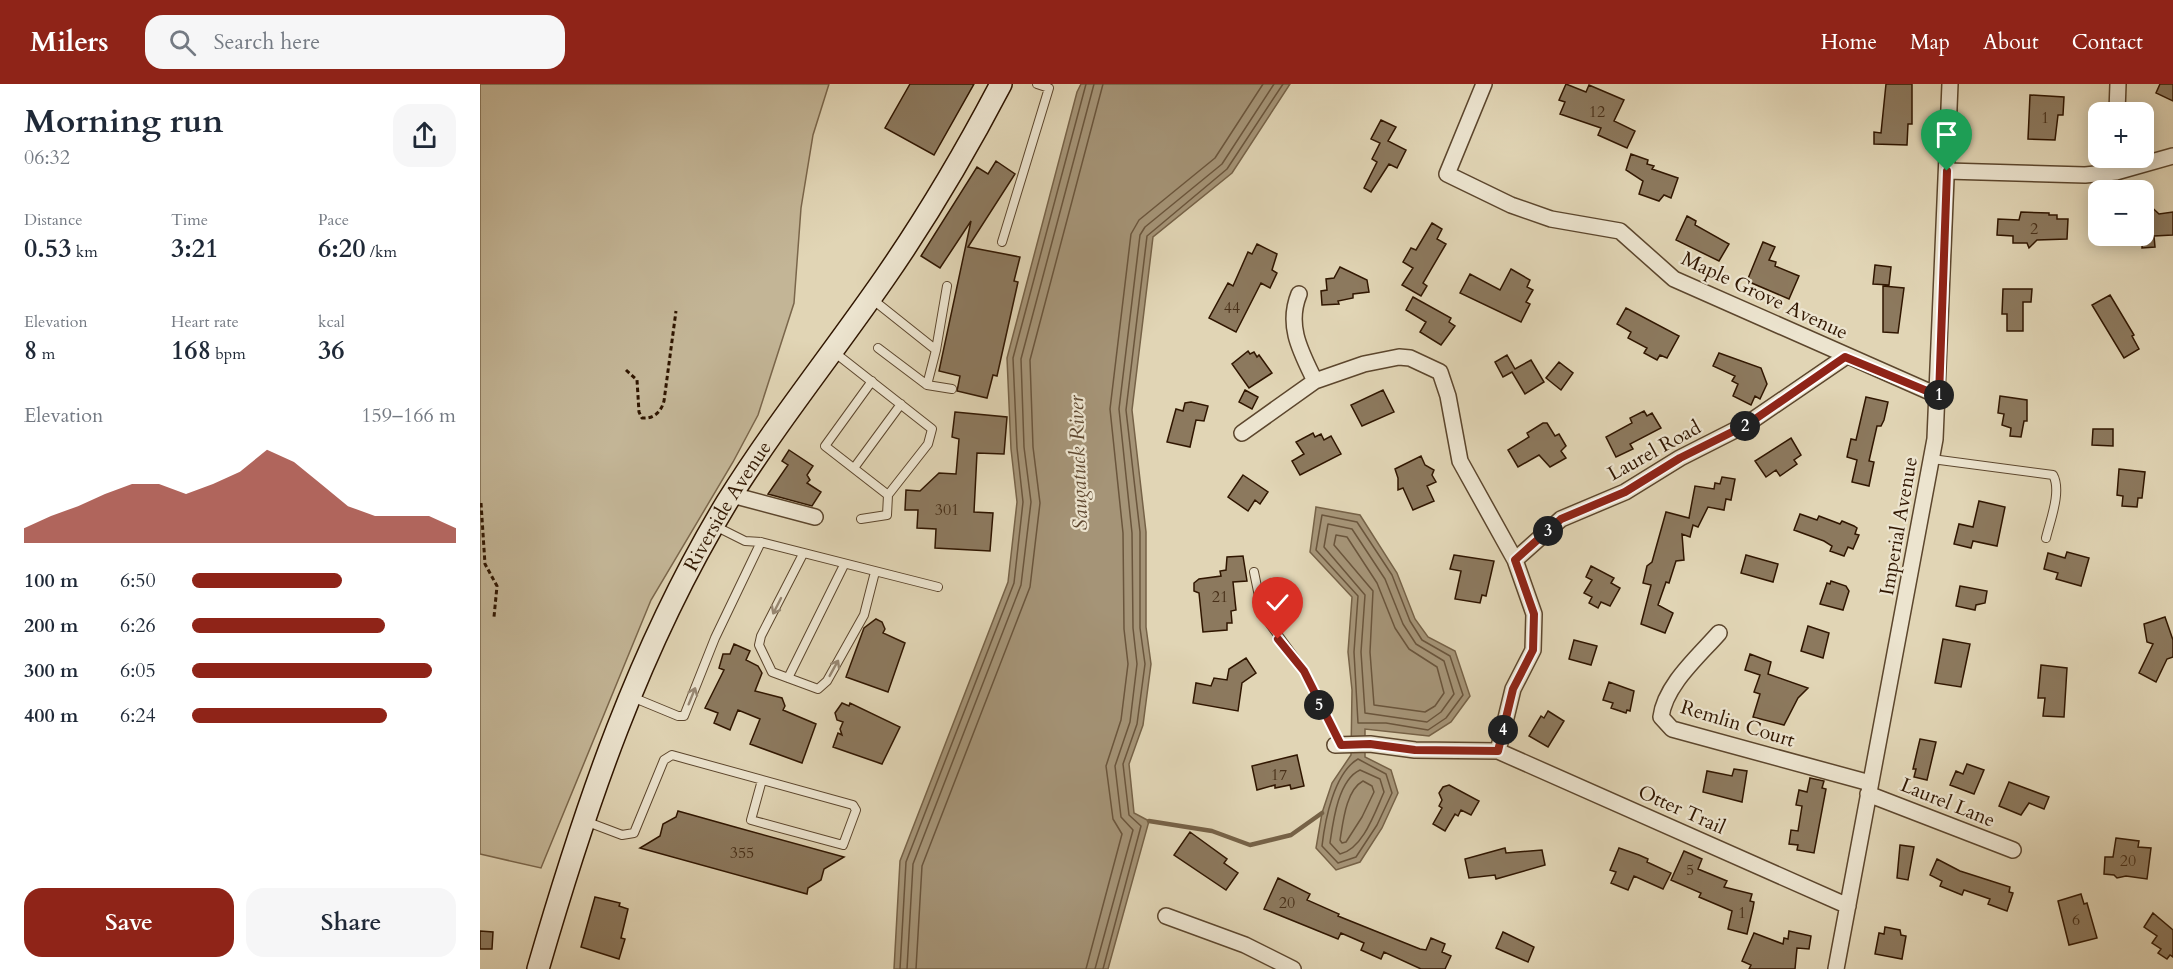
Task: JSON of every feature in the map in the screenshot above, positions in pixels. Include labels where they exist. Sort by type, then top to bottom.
[{"type":"main road","name":"Riverside Avenue","points":[[538,969],[583,821],[615,730],[687,574],[732,495],[772,433],[871,298],[937,198],[1001,84]]},
{"type":"street","name":"Maple Grove Avenue","points":[[1484,84],[1447,174],[1510,205],[1541,216],[1620,231],[1674,279],[1845,357],[1939,396]]},
{"type":"street","name":"Imperial Avenue","points":[[1836,969],[1932,459],[1939,396],[1950,84]]},
{"type":"street","points":[[2117,102],[2118,84]]},
{"type":"street","points":[[2154,159],[2173,156]]},
{"type":"street","points":[[1947,171],[2085,175],[2107,168]]},
{"type":"street","points":[[1299,294],[1293,310],[1293,327],[1300,350],[1315,381]]},
{"type":"street","points":[[1242,433],[1315,381],[1364,364],[1399,357],[1420,361],[1440,372],[1448,396],[1460,460],[1515,560],[1534,614],[1533,650],[1513,689],[1498,751]]},
{"type":"street","name":"Laurel Road","points":[[1515,560],[1561,519],[1625,492],[1680,458],[1748,424],[1845,357]]},
{"type":"street","points":[[732,495],[815,517]]},
{"type":"street","name":"Remlin Court","points":[[1719,633],[1684,674],[1663,705],[1661,717],[1672,729],[1869,788]]},
{"type":"street","name":"Otter Trail","points":[[1338,745],[1370,744],[1415,750],[1498,751],[1848,906]]},
{"type":"street","name":"Laurel Lane","points":[[1869,788],[2013,850]]},
{"type":"street","points":[[1166,916],[1245,945],[1293,969]]},
{"type":"lane","points":[[1002,242],[1048,88],[1037,84]]},
{"type":"lane","points":[[927,385],[936,350],[947,286]]},
{"type":"lane","points":[[871,298],[936,350]]},
{"type":"lane","points":[[878,348],[927,385],[952,389]]},
{"type":"lane","points":[[832,351],[932,429],[928,444],[888,495],[887,515],[861,519]]},
{"type":"lane","points":[[872,381],[825,446],[888,495]]},
{"type":"lane","points":[[854,468],[901,404]]},
{"type":"lane","points":[[1932,459],[2047,472],[2053,475],[2057,481],[2046,538]]},
{"type":"lane","points":[[714,525],[744,541],[761,542],[844,565],[938,587]]},
{"type":"lane","points":[[630,696],[678,716],[684,716],[715,638],[761,542]]},
{"type":"lane","points":[[803,554],[761,636],[759,645],[772,672],[818,689],[827,681],[864,615],[875,572]]},
{"type":"lane","points":[[788,678],[844,565]]},
{"type":"lane","points":[[1254,572],[1261,606],[1270,624],[1304,671],[1338,745]]},
{"type":"lane","points":[[583,821],[622,835],[634,833],[664,760],[672,755],[762,780],[853,806],[856,810],[843,846],[751,820],[762,780]]},
{"type":"path","points":[[626,370],[637,380],[639,412],[642,418],[653,416],[661,410],[664,401],[676,311]]},
{"type":"path","points":[[480,502],[485,564],[497,586],[494,617]]},
{"type":"shaded area","points":[[480,84],[829,84],[813,135],[801,208],[794,303],[758,415],[733,462],[651,600],[541,868],[480,854]]},
{"type":"water","name":"Saugatuck River","points":[[1081,84],[1290,84],[1232,173],[1153,237],[1132,410],[1146,532],[1146,627],[1151,664],[1143,725],[1129,764],[1134,813],[1149,821],[1108,969],[894,969],[900,861],[1008,582],[1017,502],[1011,449],[1007,358]]},
{"type":"water","points":[[1316,507],[1360,515],[1397,573],[1415,619],[1428,637],[1455,651],[1470,696],[1451,722],[1429,736],[1365,729],[1365,757],[1391,770],[1398,793],[1382,828],[1360,862],[1336,870],[1316,848],[1322,813],[1332,783],[1351,755],[1352,690],[1348,652],[1352,597],[1310,552]]},
{"type":"building","points":[[910,84],[974,84],[934,155],[885,128]]},
{"type":"building","points":[[1566,84],[1586,92],[1589,85],[1624,100],[1614,121],[1635,131],[1627,148],[1598,135],[1601,128],[1560,114],[1565,102],[1559,100]]},
{"type":"building","points":[[1886,84],[1912,84],[1912,124],[1908,124],[1907,145],[1874,144],[1874,132],[1881,133]]},
{"type":"building","points":[[2160,84],[2173,84],[2173,101],[2156,93]]},
{"type":"building","points":[[2030,95],[2064,97],[2063,115],[2058,115],[2055,140],[2028,139]]},
{"type":"building","points":[[1381,120],[1396,127],[1388,141],[1406,150],[1397,168],[1389,164],[1371,192],[1364,188],[1377,162],[1372,159],[1380,143],[1371,139]]},
{"type":"building","points":[[1631,154],[1648,160],[1647,164],[1654,166],[1652,169],[1678,178],[1671,198],[1664,195],[1659,201],[1639,194],[1643,181],[1626,170]]},
{"type":"building","points":[[996,161],[1015,174],[968,247],[1020,257],[1014,281],[1018,282],[997,376],[993,375],[987,398],[957,391],[960,376],[939,371],[971,221],[940,268],[921,256],[977,167],[988,174]]},
{"type":"building","points":[[2154,209],[2159,214],[2173,212],[2173,235],[2154,236]]},
{"type":"building","points":[[2021,212],[2049,213],[2049,215],[2057,215],[2057,219],[2068,219],[2067,239],[2037,240],[2029,248],[2027,243],[2013,243],[2013,236],[1997,235],[1998,219],[2019,220]]},
{"type":"building","points":[[1687,216],[1696,221],[1695,225],[1729,244],[1719,261],[1676,240]]},
{"type":"building","points":[[1432,223],[1442,229],[1437,239],[1446,244],[1423,283],[1427,286],[1421,296],[1402,285],[1413,268],[1403,262],[1411,248],[1416,250]]},
{"type":"building","points":[[2154,236],[2155,247],[2142,248],[2142,246],[2154,246]]},
{"type":"building","points":[[1763,242],[1775,247],[1769,260],[1776,262],[1775,266],[1799,276],[1789,299],[1747,281]]},
{"type":"building","points":[[1257,244],[1277,254],[1272,270],[1277,273],[1270,288],[1261,283],[1236,332],[1209,318],[1228,283],[1233,286],[1248,252],[1252,254]]},
{"type":"building","points":[[1875,265],[1891,267],[1889,285],[1873,284]]},
{"type":"building","points":[[1340,267],[1367,280],[1369,292],[1353,294],[1353,298],[1338,301],[1339,304],[1322,305],[1321,291],[1327,290],[1326,279],[1334,278]]},
{"type":"building","points":[[1511,269],[1530,280],[1527,287],[1533,290],[1526,302],[1530,304],[1521,322],[1460,293],[1470,274],[1500,290]]},
{"type":"building","points":[[1883,286],[1904,288],[1898,333],[1883,332]]},
{"type":"building","points":[[2003,289],[2032,289],[2031,302],[2023,302],[2023,331],[2007,331],[2007,314],[2002,314]]},
{"type":"building","points":[[2110,295],[2134,335],[2132,336],[2139,349],[2124,358],[2092,305]]},
{"type":"building","points":[[1413,297],[1451,318],[1449,322],[1455,326],[1441,345],[1420,332],[1426,322],[1406,310]]},
{"type":"building","points":[[1626,308],[1679,336],[1667,358],[1660,355],[1657,360],[1644,353],[1647,348],[1628,338],[1631,332],[1617,324]]},
{"type":"building","points":[[1248,351],[1250,354],[1254,352],[1257,357],[1259,355],[1272,373],[1249,388],[1232,364]]},
{"type":"building","points":[[1719,353],[1761,368],[1767,384],[1760,399],[1755,396],[1751,405],[1733,396],[1738,384],[1732,381],[1735,376],[1713,366]]},
{"type":"building","points":[[1507,355],[1515,369],[1531,360],[1544,382],[1525,394],[1512,372],[1503,377],[1495,362]]},
{"type":"building","points":[[1559,362],[1573,373],[1561,390],[1546,378]]},
{"type":"building","points":[[1245,390],[1258,397],[1252,409],[1239,402]]},
{"type":"building","points":[[1383,390],[1394,412],[1362,426],[1351,405]]},
{"type":"building","points":[[2000,396],[2027,400],[2027,421],[2024,421],[2021,437],[2010,436],[2011,428],[2002,425],[2004,414],[1998,413]]},
{"type":"building","points":[[1866,397],[1888,402],[1884,420],[1881,426],[1877,426],[1869,461],[1874,462],[1869,486],[1852,482],[1857,460],[1847,457],[1851,439],[1856,440]]},
{"type":"building","points":[[1185,403],[1208,406],[1204,421],[1196,420],[1190,447],[1167,442],[1176,409],[1183,411]]},
{"type":"building","points":[[1644,411],[1647,416],[1652,413],[1661,428],[1630,444],[1633,449],[1616,457],[1606,437],[1632,423],[1630,418]]},
{"type":"building","points":[[955,412],[1007,417],[1004,454],[977,453],[974,512],[993,513],[990,551],[935,548],[936,529],[917,528],[918,510],[905,510],[906,490],[920,491],[939,473],[956,474],[959,439],[952,437]]},
{"type":"building","points":[[1547,423],[1555,436],[1559,434],[1566,446],[1561,451],[1566,458],[1550,467],[1539,455],[1518,467],[1508,450],[1529,437],[1527,433]]},
{"type":"building","points":[[2093,429],[2113,429],[2113,446],[2092,445]]},
{"type":"building","points":[[1313,433],[1315,437],[1321,434],[1324,440],[1331,436],[1341,454],[1300,475],[1292,461],[1304,454],[1296,442]]},
{"type":"building","points":[[1791,438],[1801,455],[1794,460],[1797,464],[1780,476],[1776,470],[1766,477],[1755,461]]},
{"type":"building","points":[[789,450],[813,466],[807,475],[810,480],[807,483],[821,492],[812,506],[768,494],[788,465],[782,461]]},
{"type":"building","points":[[1421,456],[1425,465],[1434,470],[1432,475],[1436,482],[1427,486],[1434,501],[1413,510],[1403,488],[1398,490],[1395,469]]},
{"type":"building","points":[[2119,469],[2145,472],[2142,498],[2138,498],[2137,507],[2122,506],[2123,496],[2117,495]]},
{"type":"building","points":[[1243,475],[1268,492],[1260,504],[1255,500],[1248,511],[1228,497]]},
{"type":"building","points":[[1722,477],[1735,479],[1731,500],[1726,499],[1724,510],[1708,507],[1698,527],[1693,525],[1690,537],[1682,534],[1684,560],[1676,561],[1669,583],[1666,582],[1658,605],[1673,613],[1665,633],[1641,624],[1651,585],[1643,583],[1647,566],[1652,562],[1666,512],[1689,518],[1695,486],[1714,489],[1715,483],[1720,484]]},
{"type":"building","points":[[1979,501],[2005,507],[1997,546],[1973,541],[1971,548],[1954,544],[1959,524],[1973,527]]},
{"type":"building","points":[[1800,514],[1817,520],[1819,516],[1840,524],[1842,521],[1854,526],[1857,528],[1855,534],[1859,535],[1853,549],[1848,547],[1844,556],[1830,551],[1832,546],[1824,541],[1794,530]]},
{"type":"building","points":[[2067,552],[2089,558],[2081,586],[2056,579],[2058,573],[2044,569],[2048,553],[2065,558]]},
{"type":"building","points":[[1454,555],[1494,561],[1486,596],[1482,595],[1480,603],[1455,599],[1461,571],[1450,569]]},
{"type":"building","points":[[1746,555],[1778,564],[1773,582],[1741,573]]},
{"type":"building","points":[[1243,556],[1247,581],[1233,582],[1236,610],[1231,611],[1232,623],[1227,623],[1227,630],[1203,632],[1199,593],[1194,591],[1194,583],[1199,579],[1221,576],[1220,571],[1226,570],[1227,557]]},
{"type":"building","points":[[1591,566],[1614,578],[1611,583],[1620,588],[1610,606],[1601,602],[1598,608],[1589,603],[1592,597],[1584,593],[1592,580],[1586,577]]},
{"type":"building","points":[[1831,581],[1846,586],[1849,591],[1843,610],[1820,604],[1827,583],[1830,584]]},
{"type":"building","points":[[1960,586],[1987,591],[1985,603],[1976,605],[1975,610],[1956,606]]},
{"type":"building","points":[[2165,617],[2173,640],[2173,657],[2167,659],[2156,682],[2139,673],[2153,644],[2147,642],[2144,624]]},
{"type":"building","points":[[876,619],[882,622],[885,629],[883,633],[905,643],[888,692],[846,677],[864,628]]},
{"type":"building","points":[[1808,626],[1829,633],[1823,658],[1801,651]]},
{"type":"building","points":[[1943,639],[1970,644],[1961,687],[1935,683]]},
{"type":"building","points":[[1574,640],[1597,646],[1591,665],[1569,659]]},
{"type":"building","points":[[734,644],[750,651],[746,660],[758,666],[762,673],[755,691],[782,698],[785,706],[783,710],[816,724],[802,763],[750,744],[760,719],[738,710],[730,730],[714,723],[718,713],[705,708],[724,670],[719,668],[723,654],[730,654]]},
{"type":"building","points":[[1750,654],[1771,662],[1768,674],[1808,688],[1798,698],[1784,725],[1753,717],[1760,694],[1754,692],[1760,675],[1745,670]]},
{"type":"building","points":[[1246,658],[1256,673],[1242,683],[1238,711],[1193,703],[1196,683],[1211,686],[1214,678],[1227,680],[1229,669]]},
{"type":"building","points":[[2041,665],[2067,668],[2064,717],[2043,716],[2045,698],[2038,698]]},
{"type":"building","points":[[1609,682],[1634,691],[1630,711],[1627,710],[1626,713],[1611,708],[1613,703],[1603,700]]},
{"type":"building","points":[[842,703],[849,706],[850,703],[900,727],[882,764],[833,747],[838,733],[842,735],[840,729],[843,722],[837,720],[835,713]]},
{"type":"building","points":[[1548,711],[1564,721],[1548,747],[1529,736],[1541,716],[1544,718]]},
{"type":"building","points":[[1920,739],[1936,742],[1927,780],[1914,777],[1916,769],[1913,769]]},
{"type":"building","points":[[1297,755],[1304,786],[1291,789],[1290,785],[1275,788],[1275,785],[1257,790],[1252,766]]},
{"type":"building","points":[[1967,764],[1984,770],[1974,794],[1950,785],[1956,771],[1963,774]]},
{"type":"building","points":[[1734,769],[1747,771],[1742,802],[1703,792],[1707,771],[1732,776]]},
{"type":"building","points":[[1810,778],[1824,781],[1822,788],[1826,789],[1814,853],[1797,850],[1798,845],[1789,844],[1791,830],[1798,831],[1802,806],[1796,805],[1799,790],[1807,792]]},
{"type":"building","points":[[2009,782],[2049,797],[2044,809],[2029,803],[2021,815],[1999,806]]},
{"type":"building","points":[[1449,785],[1479,801],[1471,815],[1461,810],[1458,816],[1455,814],[1445,831],[1433,824],[1442,808],[1439,806],[1442,800],[1439,793],[1443,787]]},
{"type":"building","points":[[678,811],[844,857],[824,869],[821,880],[808,888],[807,894],[640,848],[660,836],[663,824],[676,817]]},
{"type":"building","points":[[1190,832],[1227,859],[1224,863],[1238,873],[1226,890],[1174,855]]},
{"type":"building","points":[[2116,838],[2139,841],[2138,847],[2151,848],[2147,879],[2126,876],[2117,878],[2114,875],[2104,874],[2105,857],[2113,857]]},
{"type":"building","points":[[1900,845],[1914,847],[1908,880],[1897,878]]},
{"type":"building","points":[[1505,848],[1506,853],[1542,850],[1545,865],[1496,879],[1495,875],[1469,878],[1465,859]]},
{"type":"building","points":[[1619,848],[1648,859],[1647,862],[1671,873],[1663,889],[1634,876],[1628,890],[1611,883],[1616,872],[1610,870]]},
{"type":"building","points":[[1684,851],[1702,859],[1698,869],[1727,881],[1724,887],[1752,894],[1750,901],[1754,902],[1747,934],[1728,929],[1732,911],[1699,897],[1701,893],[1671,880]]},
{"type":"building","points":[[1937,859],[1960,871],[2010,887],[2009,892],[2013,893],[2007,911],[1988,904],[1990,899],[1964,890],[1962,895],[1940,886],[1942,881],[1930,875]]},
{"type":"building","points":[[1278,878],[1310,894],[1307,900],[1339,914],[1338,916],[1420,949],[1426,950],[1431,938],[1445,944],[1442,952],[1451,956],[1445,969],[1421,969],[1384,952],[1381,959],[1361,950],[1364,943],[1341,933],[1338,939],[1264,909]]},
{"type":"building","points":[[2081,894],[2084,904],[2087,903],[2097,938],[2069,945],[2058,901]]},
{"type":"building","points":[[595,897],[620,903],[619,906],[628,909],[621,938],[625,939],[619,959],[581,947]]},
{"type":"building","points":[[2153,913],[2173,930],[2173,957],[2170,955],[2167,959],[2158,953],[2161,949],[2152,943],[2157,936],[2144,927]]},
{"type":"building","points":[[1885,927],[1900,930],[1901,935],[1906,936],[1902,959],[1875,954],[1879,933],[1884,934]]},
{"type":"building","points":[[480,931],[493,932],[492,949],[480,949]]},
{"type":"building","points":[[1789,931],[1811,936],[1809,949],[1797,948],[1795,969],[1749,969],[1751,965],[1742,961],[1754,933],[1783,944],[1784,938],[1788,939]]},
{"type":"building","points":[[1503,932],[1534,947],[1528,962],[1496,948]]},
{"type":"waterway","points":[[1149,821],[1212,831],[1250,845],[1291,835],[1322,813]]},
{"type":"route","points":[[1278,639],[1304,671],[1323,714],[1341,745],[1370,744],[1415,750],[1498,751],[1513,689],[1533,650],[1534,614],[1515,560],[1561,519],[1625,492],[1680,458],[1748,424],[1845,357],[1939,396],[1947,171]]}]
